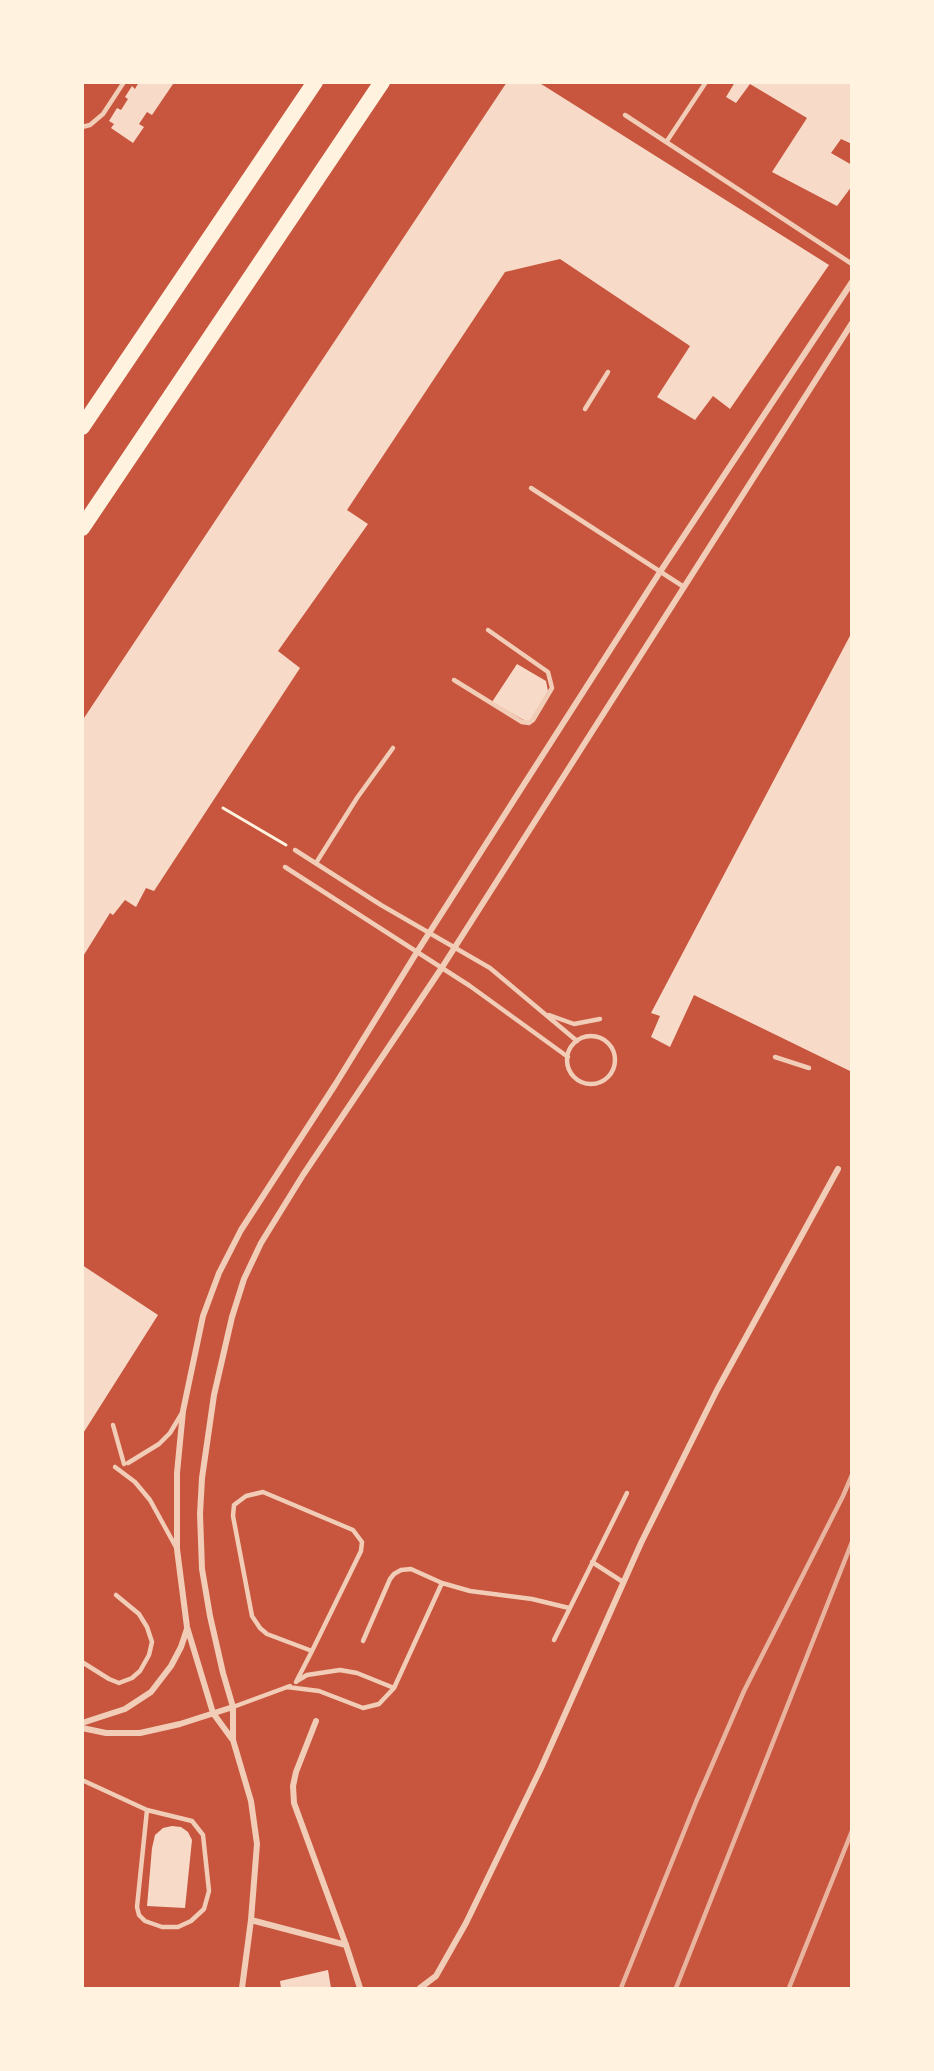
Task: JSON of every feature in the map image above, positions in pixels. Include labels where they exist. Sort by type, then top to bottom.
[{"type":"highway","points":[[82,426],[315,82]]},
{"type":"highway","points":[[82,528],[382,82]]},
{"type":"street","points":[[233,1740],[213,1713],[187,1628],[177,1549],[177,1473],[183,1411],[203,1316],[219,1273],[241,1230],[335,1085],[417,952],[660,572],[852,282]]},
{"type":"street","points":[[242,1989],[251,1920],[257,1844],[251,1801],[233,1740],[233,1707],[208,1604],[202,1569],[200,1514],[202,1478],[214,1395],[232,1317],[244,1279],[261,1243],[303,1174],[441,969],[852,323]]},
{"type":"street","points":[[420,1989],[436,1976],[466,1923],[541,1768],[641,1543],[717,1390],[838,1170]]},
{"type":"street","points":[[82,1725],[125,1709],[151,1692],[171,1666],[181,1647],[187,1628]]},
{"type":"street","points":[[82,1725],[106,1733],[140,1733],[233,1707]]},
{"type":"street","points":[[316,1721],[296,1772],[293,1785],[294,1803],[360,1989]]},
{"type":"street","points":[[251,1920],[346,1945]]},
{"type":"lane","points":[[82,127],[90,125],[103,114],[124,82]]},
{"type":"lane","points":[[667,141],[706,82]]},
{"type":"lane","points":[[625,115],[852,264]]},
{"type":"lane","points":[[585,409],[608,372]]},
{"type":"lane","points":[[531,488],[684,587]]},
{"type":"lane","points":[[454,680],[522,722],[529,723],[533,720],[552,688],[548,672],[488,630]]},
{"type":"lane","points":[[316,863],[357,798],[393,748]]},
{"type":"lane","points":[[295,850],[381,905],[489,968],[577,1041]]},
{"type":"lane","points":[[285,867],[470,987],[568,1057]]},
{"type":"lane","points":[[543,1013],[574,1024],[600,1019]]},
{"type":"lane","points":[[596,1036],[607,1042],[615,1055],[612,1071],[601,1081],[586,1083],[570,1071],[569,1051],[577,1041],[596,1036]]},
{"type":"lane","points":[[776,1057],[809,1068]]},
{"type":"lane","points":[[113,1425],[126,1464],[159,1444],[170,1433],[183,1411]]},
{"type":"lane","points":[[115,1467],[135,1482],[150,1500],[177,1549]]},
{"type":"lane","points":[[296,1682],[312,1651],[361,1551],[361,1539],[353,1530],[263,1492],[246,1496],[234,1505],[233,1516],[252,1616],[267,1634],[312,1651]]},
{"type":"lane","points":[[554,1640],[627,1493]]},
{"type":"lane","points":[[592,1562],[623,1582]]},
{"type":"lane","points":[[363,1641],[394,1574],[400,1570],[411,1569],[442,1583],[470,1591],[532,1599],[569,1608]]},
{"type":"lane","points":[[287,1687],[319,1691],[363,1707],[379,1704],[394,1688],[442,1583]]},
{"type":"lane","points":[[82,1662],[119,1683],[132,1678],[140,1671],[149,1655],[152,1642],[147,1627],[139,1614],[116,1595]]},
{"type":"lane","points":[[233,1707],[287,1687],[307,1675],[340,1670],[357,1673],[394,1688]]},
{"type":"lane","points":[[82,1780],[147,1810],[192,1821],[203,1835],[209,1891],[204,1909],[191,1921],[178,1926],[162,1927],[145,1922],[139,1915],[137,1907],[147,1810]]},
{"type":"path","points":[[223,808],[295,850]]},
{"type":"building","points":[[139,82],[173,84],[152,115],[147,112],[139,124],[144,127],[133,143],[111,128],[114,124],[109,121],[117,108],[121,110],[132,86],[135,89]]},
{"type":"building","points":[[507,82],[538,82],[829,265],[730,409],[713,396],[695,420],[657,397],[690,346],[560,259],[505,272],[347,510],[368,524],[278,651],[300,668],[154,891],[146,888],[136,907],[125,900],[113,915],[110,913],[82,958],[82,721]]},
{"type":"building","points":[[735,82],[852,82],[852,144],[841,139],[831,153],[852,165],[852,186],[837,206],[772,172],[807,118],[750,84],[736,103],[726,97]]},
{"type":"building","points":[[852,632],[852,1072],[694,995],[670,1047],[651,1037],[660,1016],[651,1013]]},
{"type":"building","points":[[517,664],[546,681],[548,691],[529,723],[492,702]]},
{"type":"building","points":[[82,1265],[158,1315],[82,1435]]},
{"type":"building","points":[[181,1827],[188,1832],[192,1840],[185,1908],[147,1906],[155,1835],[163,1828]]},
{"type":"building","points":[[328,1970],[331,1988],[281,1988],[280,1981]]},
{"type":"railway","points":[[621,1988],[696,1802],[744,1691],[852,1475]]},
{"type":"railway","points":[[676,1988],[852,1542]]},
{"type":"railway","points":[[789,1988],[852,1831]]}]
